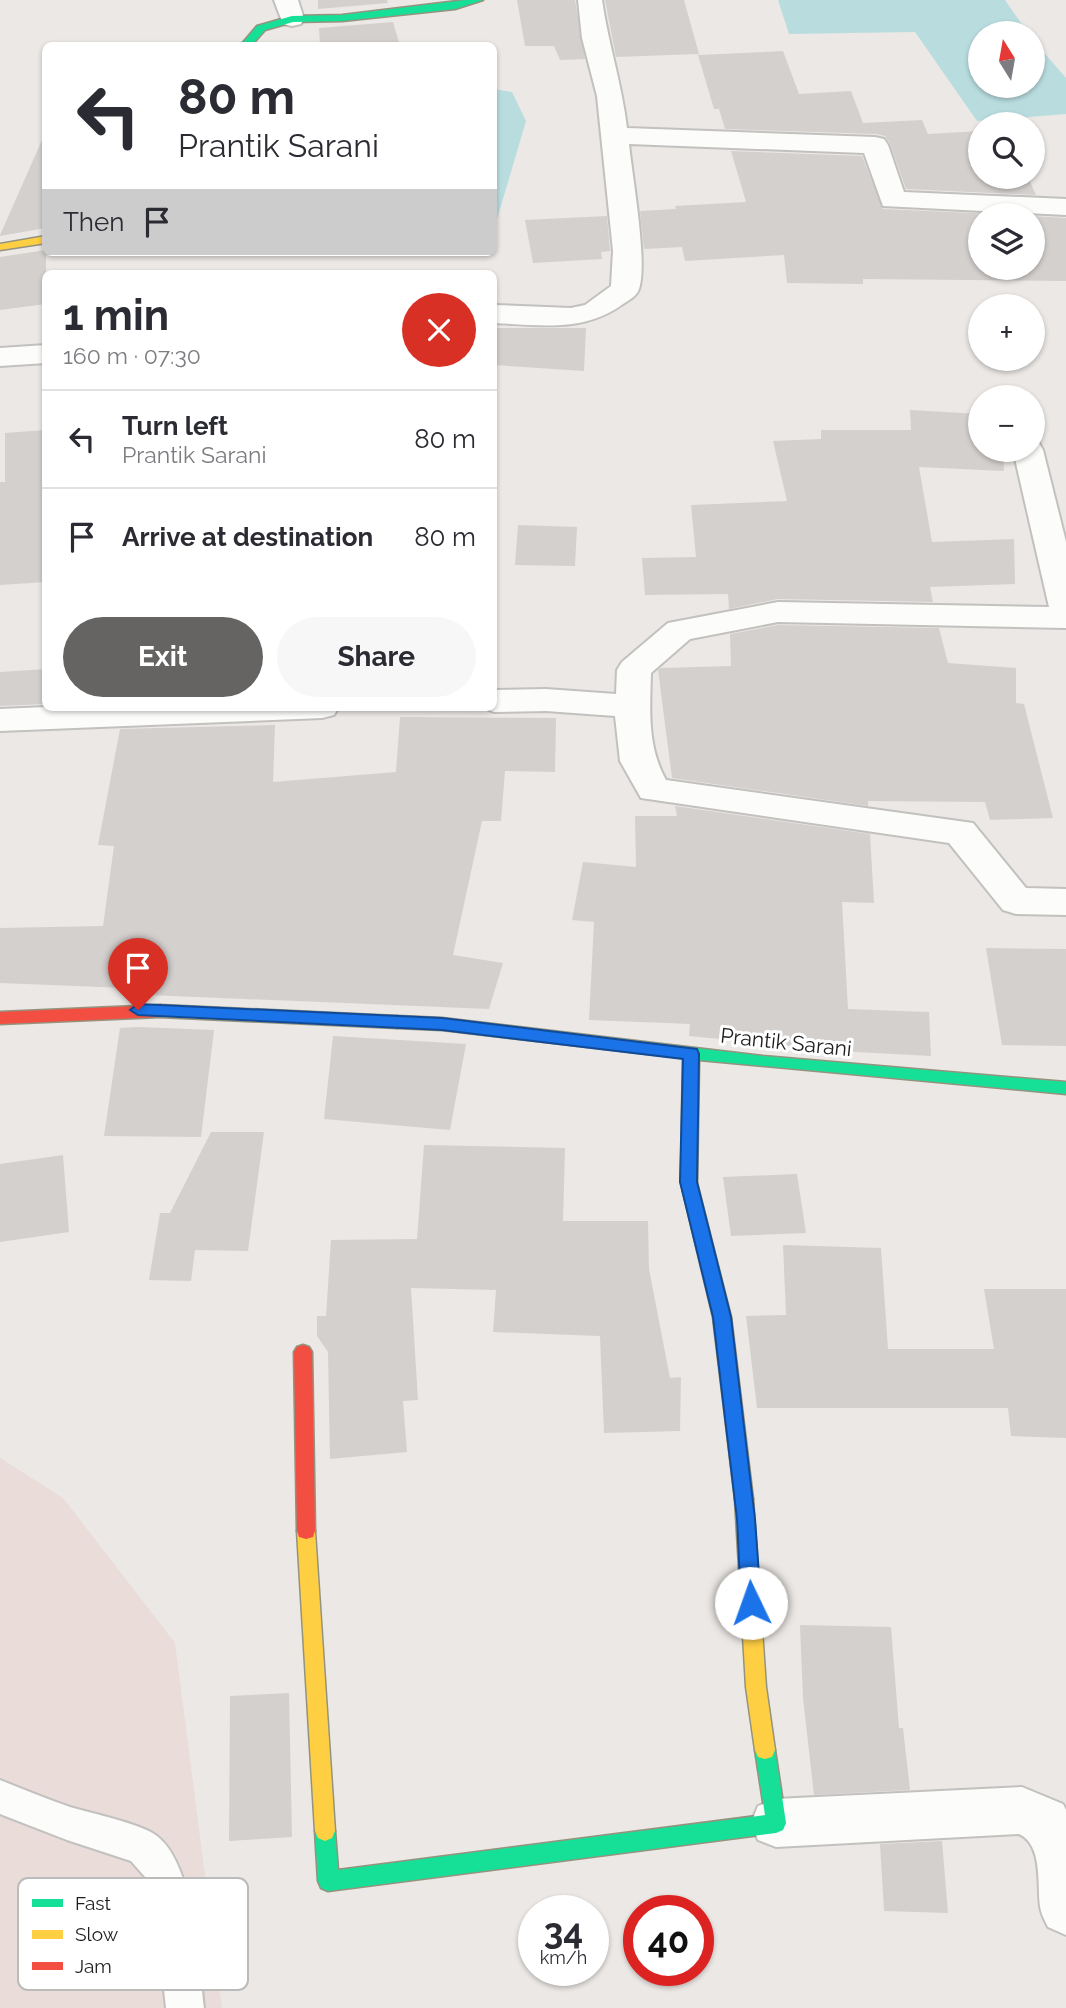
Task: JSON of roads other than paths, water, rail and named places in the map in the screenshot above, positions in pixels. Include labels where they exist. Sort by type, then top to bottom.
[{"type":"street","points":[[249,42],[261,28],[289,10],[342,18],[456,6],[478,0]]},
{"type":"street","points":[[497,314],[571,317],[595,311],[625,289],[627,251],[610,96],[595,38],[590,0]]},
{"type":"street","points":[[614,135],[874,145],[893,200],[1066,207]]},
{"type":"street","points":[[0,247],[42,240]]},
{"type":"street","points":[[0,357],[42,354]]},
{"type":"street","points":[[1031,462],[1066,609]]},
{"type":"street","points":[[1066,618],[778,612],[680,629],[634,670],[632,706],[632,728],[638,761],[654,790],[960,832],[1016,901],[1066,902]]},
{"type":"street","points":[[497,701],[547,700],[632,706]]},
{"type":"street","points":[[0,720],[223,711]]},
{"type":"street","name":"Prantik Sarani","points":[[0,1018],[138,1010],[442,1024],[763,1062],[1066,1088]]},
{"type":"street","points":[[691,1054],[689,1182],[722,1317],[746,1519],[756,1686],[776,1823]]},
{"type":"street","points":[[303,1352],[306,1556],[328,1881],[776,1823],[1022,1810],[1045,1821],[1059,1846],[1065,1903]]},
{"type":"lane","points":[[0,1797],[67,1823],[144,1847],[163,1870],[165,1878]]},
{"type":"lane","points":[[183,1990],[185,2008]]},
{"type":"water","points":[[778,0],[1005,0],[1020,21],[968,21],[968,98],[1045,98],[1045,54],[1066,78],[1066,114],[971,112],[915,32],[789,34]]},
{"type":"water","points":[[497,90],[512,92],[526,121],[497,219]]}]
